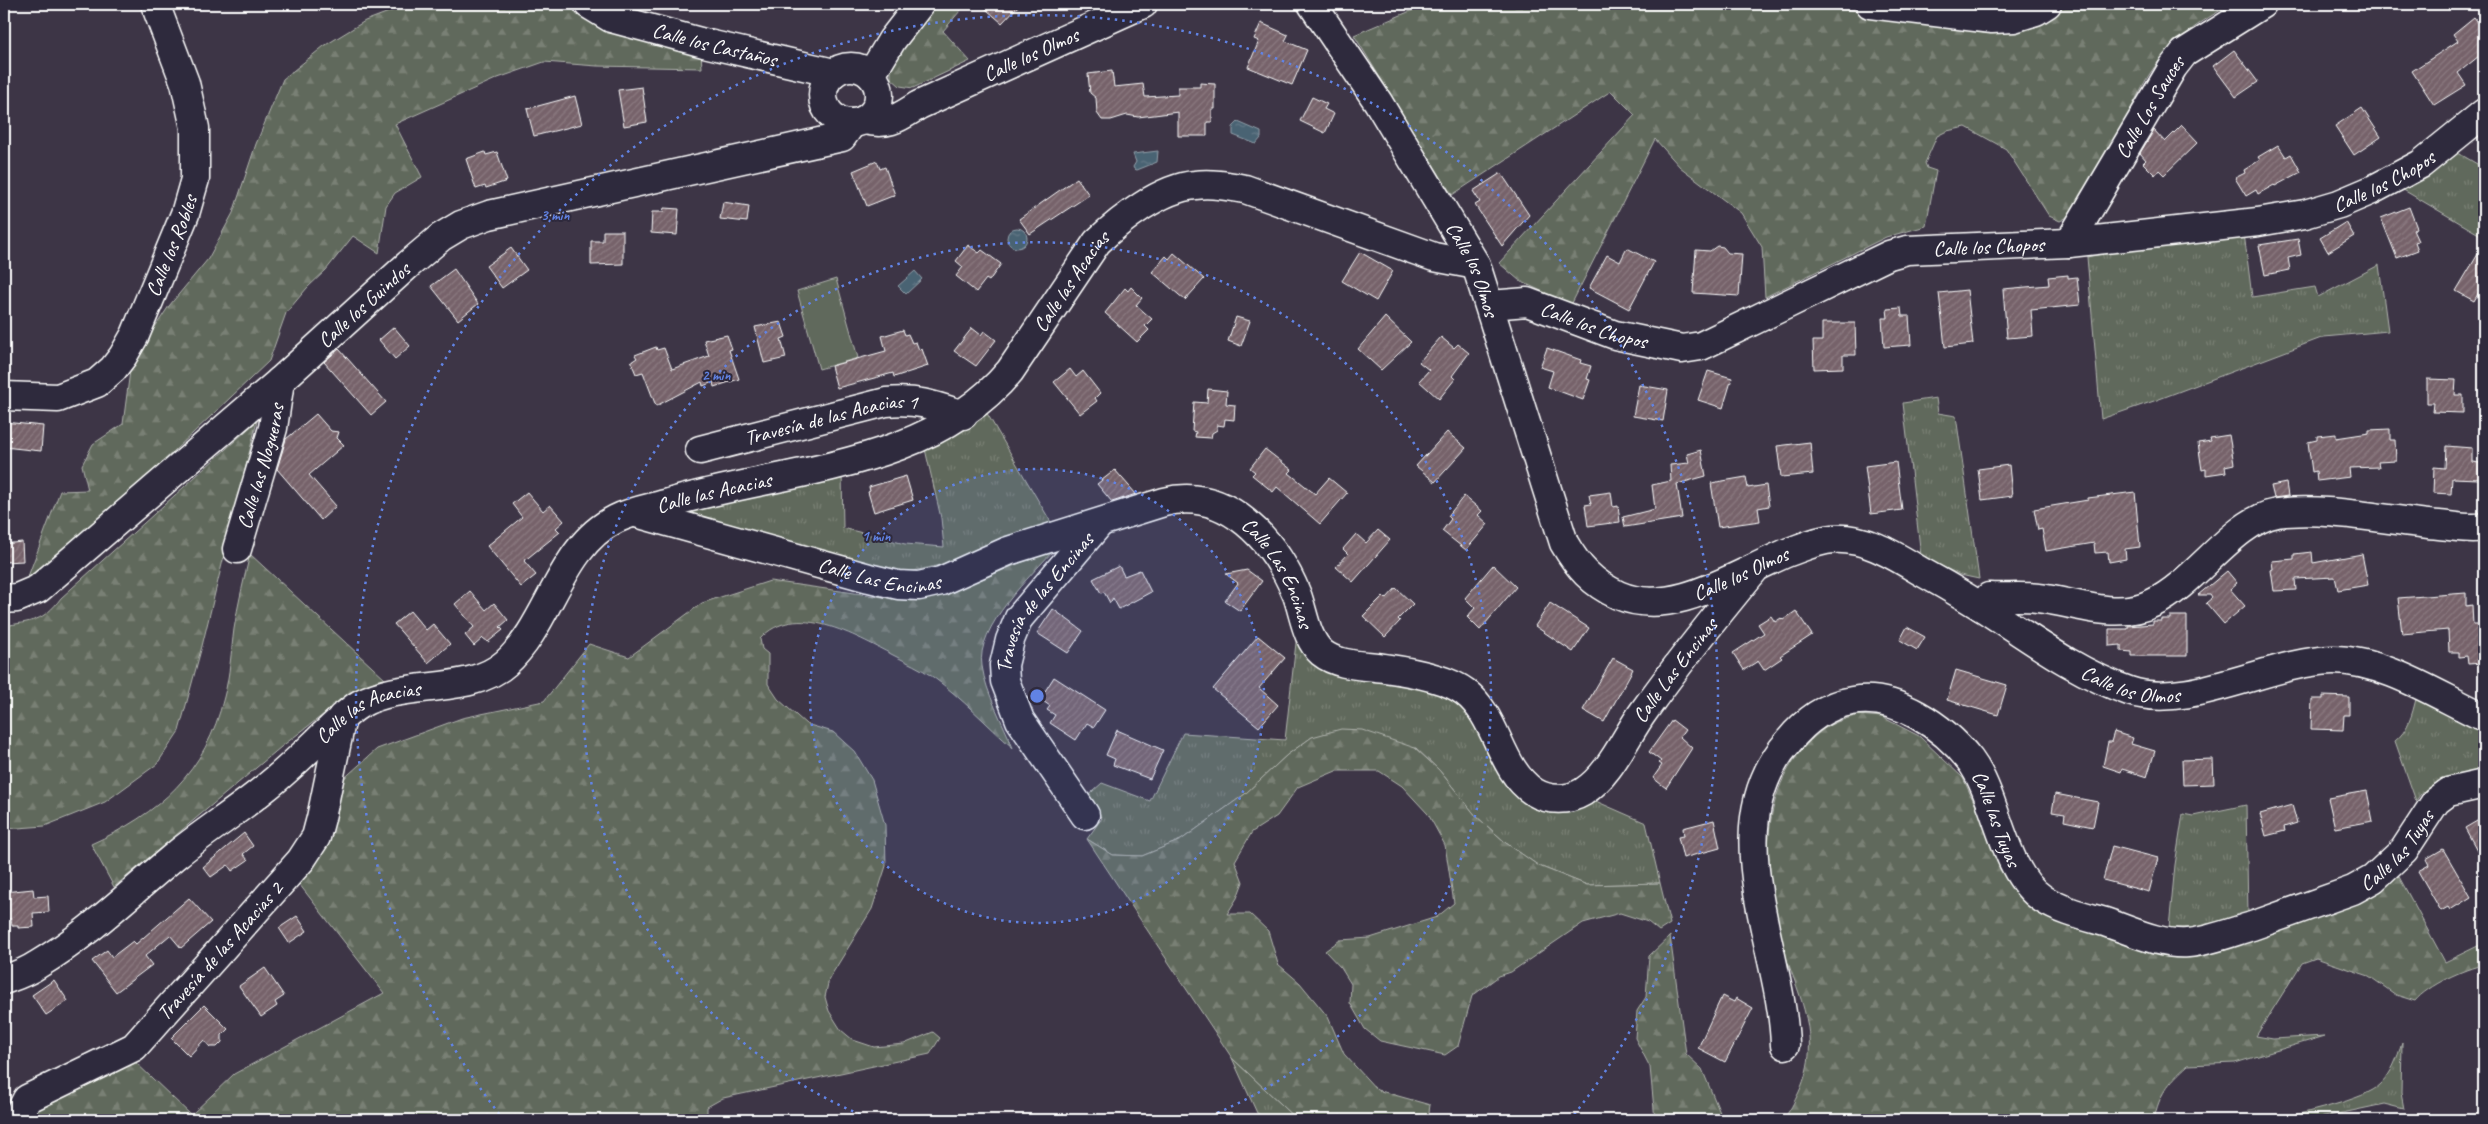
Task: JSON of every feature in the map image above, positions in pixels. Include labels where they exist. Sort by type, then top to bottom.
[{"type":"street","name":"Calle los Robles","points":[[4,396],[58,398],[97,383],[113,369],[123,356],[134,334],[185,214],[195,178],[195,128],[185,83],[155,4]]},
{"type":"street","name":"Calle los Castaños","points":[[588,4],[611,18],[787,63],[847,84]]},
{"type":"street","points":[[847,84],[878,102],[873,113],[861,126],[834,117],[847,84],[892,40],[920,4]]},
{"type":"street","name":"Calle los Olmos","points":[[861,126],[919,105],[1143,4]]},
{"type":"street","name":"Calle los Olmos","points":[[1312,4],[1378,102],[1476,265],[1564,543],[1584,573],[1596,584],[1630,600],[1647,603],[1692,596],[1807,545],[1832,539],[1854,541],[1871,544],[1886,552],[1982,607],[2057,655],[2105,682],[2132,692],[2148,696],[2171,696],[2238,681],[2297,664],[2333,660],[2360,663],[2386,670],[2484,717]]},
{"type":"street","points":[[1870,4],[2007,18],[2036,11],[2047,4]]},
{"type":"street","name":"Calle Los Sauces","points":[[2069,243],[2173,67],[2184,53],[2262,4]]},
{"type":"street","points":[[847,84],[895,102],[919,105]]},
{"type":"street","name":"Calle los Guindos","points":[[792,146],[820,126],[847,84]]},
{"type":"street","name":"Calle los Chopos","points":[[1490,305],[1527,302],[1615,335],[1682,349],[1701,346],[1718,340],[1889,255],[1907,250],[2069,243],[2258,222],[2339,204],[2372,190],[2421,164],[2484,113]]},
{"type":"street","name":"Calle los Guindos","points":[[4,599],[17,598],[38,589],[280,381],[409,264],[441,237],[461,225],[489,215],[792,146],[861,126]]},
{"type":"street","name":"Calle las Acacias","points":[[4,980],[35,967],[88,928],[179,853],[266,788],[342,717],[361,704],[379,696],[476,680],[493,673],[507,663],[524,642],[577,554],[601,528],[616,519],[710,490],[860,458],[909,443],[963,415],[994,390],[1010,371],[1097,242],[1115,225],[1137,209],[1161,196],[1194,185],[1220,184],[1245,189],[1434,257],[1476,265]]},
{"type":"street","name":"Calle las Nogueras","points":[[236,550],[273,428],[280,381]]},
{"type":"street","name":"Travesía de las Acacias 1","points":[[700,450],[886,402],[909,400],[928,403],[963,415]]},
{"type":"street","name":"Calle Las Encinas","points":[[635,512],[869,578],[898,585],[919,586],[941,581],[1008,551],[1098,525],[1182,497],[1205,500],[1228,509],[1256,532],[1284,566],[1298,597],[1307,627],[1323,654],[1337,660],[1386,668],[1437,680],[1463,690],[1477,702],[1519,779],[1536,793],[1552,798],[1567,799],[1593,784],[1607,768],[1642,714],[1705,628],[1759,565]]},
{"type":"street","points":[[1982,607],[1989,597],[2037,598],[2113,610],[2135,609],[2152,604],[2198,571],[2251,523],[2276,513],[2338,514],[2395,522],[2484,526]]},
{"type":"street","name":"Travesía de las Encinas","points":[[1085,814],[1020,720],[1005,681],[1004,665],[1010,640],[1019,618],[1098,525]]},
{"type":"street","name":"Calle las Tuyas","points":[[1785,1045],[1784,1021],[1763,924],[1753,847],[1755,812],[1760,790],[1768,771],[1783,747],[1809,721],[1827,709],[1862,699],[1882,701],[1905,709],[1929,723],[1949,738],[1970,761],[1980,778],[2015,865],[2041,898],[2068,912],[2149,938],[2167,941],[2188,943],[2219,937],[2353,890],[2373,879],[2404,850],[2427,811],[2436,800],[2448,792],[2484,784]]},
{"type":"street","name":"Travesía de las Acacias 2","points":[[22,1120],[20,1112],[27,1099],[134,1047],[301,860],[316,837],[320,824],[342,717]]},
{"type":"green space","points":[[410,4],[574,4],[592,16],[701,52],[702,68],[597,66],[544,62],[498,78],[395,124],[422,177],[395,193],[386,206],[379,253],[353,236],[326,270],[307,288],[286,313],[269,361],[97,524],[26,582],[60,491],[88,490],[82,465],[93,444],[123,424],[130,371],[147,339],[169,306],[208,259],[233,213],[256,144],[283,79],[324,46],[365,21]]},
{"type":"green space","points":[[933,4],[966,4],[943,31],[970,61],[913,88],[900,86],[891,78],[891,67]]},
{"type":"green space","points":[[1427,4],[1811,4],[1894,16],[2050,13],[2066,4],[2232,4],[2209,17],[2187,33],[2159,61],[2142,87],[2109,154],[2084,197],[2072,213],[2060,221],[2049,216],[2006,149],[1966,127],[1947,131],[1937,136],[1925,163],[1927,168],[1936,171],[1926,226],[1886,237],[1765,297],[1762,247],[1741,213],[1680,167],[1655,139],[1571,305],[1520,281],[1499,263],[1635,115],[1611,91],[1452,195],[1354,35]]},
{"type":"green space","points":[[2453,150],[2484,168],[2484,237],[2400,188]]},
{"type":"green space","points":[[2244,233],[2252,297],[2315,287],[2318,297],[2379,265],[2388,331],[2324,337],[2101,419],[2087,257],[2130,248]]},
{"type":"green space","points":[[836,279],[858,358],[819,369],[797,291]]},
{"type":"green space","points":[[1936,398],[1938,413],[1956,416],[1979,579],[1960,575],[1921,556],[1903,403]]},
{"type":"green space","points":[[985,410],[1052,524],[953,561],[932,567],[890,574],[682,514],[679,506],[842,473],[843,528],[905,544],[944,547],[941,518],[925,449],[945,439]]},
{"type":"green space","points":[[257,421],[202,646],[179,731],[157,764],[105,802],[45,826],[4,829],[4,626],[30,621],[48,612],[61,598]]},
{"type":"green space","points":[[1056,548],[1007,602],[987,635],[982,651],[982,666],[987,687],[1013,748],[944,685],[918,668],[844,631],[808,622],[790,622],[774,628],[760,639],[762,649],[768,654],[768,684],[778,699],[806,724],[833,732],[855,752],[872,780],[885,825],[886,866],[872,909],[829,979],[825,997],[829,1011],[841,1030],[853,1040],[874,1047],[904,1044],[933,1032],[940,1038],[930,1054],[723,1098],[707,1107],[707,1120],[4,1120],[4,1111],[35,1103],[133,1060],[191,1115],[234,1074],[384,993],[296,880],[340,782],[377,749],[462,718],[544,701],[589,644],[629,657],[702,603],[770,581],[911,601],[941,596]]},
{"type":"green space","points":[[250,554],[386,680],[378,680],[365,686],[341,701],[281,747],[114,887],[91,844],[138,819],[158,804],[192,769],[205,747],[216,724],[226,689],[234,629]]},
{"type":"green space","points":[[1297,634],[1457,700],[1472,713],[1508,783],[1591,799],[1646,823],[1660,883],[1587,885],[1539,866],[1506,843],[1476,816],[1439,770],[1416,748],[1312,737],[1287,755],[1245,794],[1181,840],[1142,856],[1113,855],[1087,839],[1102,818],[1084,799],[1102,783],[1150,801],[1183,733],[1285,740]]},
{"type":"green space","points":[[2416,699],[2484,730],[2484,770],[2446,778],[2437,782],[2422,793],[2416,801],[2395,741],[2406,728]]},
{"type":"green space","points":[[1858,715],[1882,717],[1919,736],[1963,778],[1995,848],[2014,883],[2162,955],[2397,873],[2445,962],[2484,943],[2484,965],[2447,978],[2428,989],[2415,1001],[2396,995],[2369,976],[2316,958],[2302,963],[2256,1036],[2273,1039],[2325,1036],[2235,1063],[2188,1065],[2165,1090],[2154,1120],[1782,1120],[1790,1110],[1799,1092],[1806,1071],[1809,1033],[1800,996],[1779,935],[1773,905],[1768,857],[1772,811],[1779,789],[1789,768],[1802,749],[1828,726]]},
{"type":"green space","points":[[1341,729],[1362,730],[1415,748],[1439,770],[1476,816],[1506,843],[1539,866],[1587,885],[1660,883],[1670,924],[1659,931],[1648,922],[1620,913],[1583,923],[1511,972],[1499,976],[1472,996],[1458,1046],[1445,1055],[1380,1041],[1365,1029],[1350,1003],[1351,984],[1341,968],[1325,951],[1340,940],[1370,938],[1437,917],[1454,903],[1445,845],[1428,814],[1402,786],[1379,771],[1336,771],[1298,787],[1277,816],[1252,832],[1235,861],[1243,882],[1237,898],[1227,914],[1250,914],[1268,931],[1278,964],[1300,983],[1328,1017],[1344,1054],[1377,1090],[1430,1105],[1428,1119],[1298,1120],[1232,1058],[1087,839],[1113,855],[1142,856],[1181,840],[1245,794],[1287,755],[1312,737]]},
{"type":"green space","points":[[2246,805],[2248,915],[2190,928],[2169,928],[2175,865],[2183,814],[2193,816]]},
{"type":"green space","points":[[1670,936],[1686,1054],[1702,1069],[1723,1120],[1655,1120],[1650,1067],[1635,1038],[1637,1011],[1646,997],[1649,956]]},
{"type":"green space","points":[[2402,1043],[2401,1093],[2404,1109],[2384,1104],[2310,1120],[2274,1120],[2331,1106],[2373,1090],[2388,1075]]},
{"type":"green space","points":[[1232,1058],[1298,1120],[1267,1120],[1257,1113]]},
{"type":"water","points":[[1238,122],[1261,132],[1261,138],[1256,144],[1233,135],[1233,127]]},
{"type":"water","points":[[1158,151],[1157,162],[1137,170],[1134,169],[1133,167],[1136,162],[1133,154]]},
{"type":"water","points":[[1017,228],[1024,231],[1027,238],[1024,245],[1017,248],[1010,245],[1007,238],[1010,231]]},
{"type":"water","points":[[915,271],[922,279],[906,294],[898,286]]},
{"type":"building","points":[[980,4],[1020,4],[1002,23]]},
{"type":"building","points":[[2474,17],[2484,30],[2484,52],[2458,73],[2466,85],[2434,105],[2412,71],[2458,41],[2453,34]]},
{"type":"building","points":[[1261,23],[1288,35],[1285,41],[1307,50],[1292,85],[1248,67],[1259,41],[1254,39]]},
{"type":"building","points":[[2234,50],[2258,82],[2236,97],[2213,66]]},
{"type":"building","points":[[1112,71],[1114,87],[1143,84],[1145,97],[1178,95],[1178,87],[1200,87],[1200,83],[1215,84],[1215,109],[1212,109],[1212,122],[1207,122],[1207,136],[1178,136],[1178,112],[1138,117],[1127,115],[1111,120],[1102,120],[1097,113],[1096,98],[1090,93],[1088,74]]},
{"type":"building","points":[[642,87],[647,122],[624,126],[618,90]]},
{"type":"building","points":[[575,96],[582,124],[534,136],[527,109]]},
{"type":"building","points":[[1312,97],[1327,104],[1324,109],[1334,114],[1325,133],[1300,121]]},
{"type":"building","points":[[2362,108],[2381,137],[2354,155],[2335,126]]},
{"type":"building","points":[[2182,125],[2198,142],[2164,175],[2159,170],[2155,175],[2143,163],[2146,160],[2140,153],[2154,130],[2165,142]]},
{"type":"building","points":[[2278,145],[2286,157],[2291,154],[2301,172],[2258,194],[2256,190],[2246,196],[2235,178],[2245,173],[2244,170],[2260,160],[2258,157]]},
{"type":"building","points":[[485,152],[486,155],[497,152],[507,181],[486,188],[485,186],[476,189],[466,159]]},
{"type":"building","points":[[877,161],[880,169],[885,167],[895,195],[867,206],[853,171]]},
{"type":"building","points":[[1501,173],[1529,215],[1502,246],[1475,205],[1480,202],[1473,191]]},
{"type":"building","points":[[1077,178],[1089,195],[1030,234],[1019,219]]},
{"type":"building","points":[[723,202],[749,206],[747,222],[720,219]]},
{"type":"building","points":[[2409,207],[2417,228],[2413,230],[2418,241],[2415,242],[2418,250],[2397,258],[2381,218]]},
{"type":"building","points":[[664,208],[679,209],[677,235],[651,233],[652,212],[663,212]]},
{"type":"building","points":[[2346,222],[2354,236],[2328,252],[2320,238]]},
{"type":"building","points":[[603,231],[623,231],[623,264],[591,265],[591,241],[603,241]]},
{"type":"building","points":[[2298,239],[2301,255],[2288,258],[2290,270],[2265,275],[2259,245]]},
{"type":"building","points":[[2484,244],[2484,295],[2479,292],[2474,301],[2456,291]]},
{"type":"building","points":[[968,245],[979,253],[982,250],[1001,264],[989,281],[986,279],[976,292],[956,276],[963,267],[956,261]]},
{"type":"building","points":[[1717,246],[1723,247],[1728,253],[1742,254],[1739,296],[1693,293],[1696,250],[1710,251]]},
{"type":"building","points":[[511,248],[527,270],[502,288],[486,266]]},
{"type":"building","points":[[1627,248],[1654,262],[1629,309],[1589,288],[1607,255],[1620,262]]},
{"type":"building","points":[[1360,252],[1393,271],[1376,301],[1342,281]]},
{"type":"building","points":[[1174,253],[1204,279],[1185,300],[1152,272],[1166,256],[1169,259]]},
{"type":"building","points":[[454,269],[478,304],[458,320],[431,286]]},
{"type":"building","points":[[2068,275],[2068,278],[2077,277],[2080,305],[2031,310],[2033,336],[2007,338],[2003,289],[2049,285],[2048,277]]},
{"type":"building","points":[[1131,287],[1142,298],[1136,305],[1152,319],[1145,326],[1149,330],[1137,342],[1105,313],[1125,288],[1128,291]]},
{"type":"building","points":[[1967,290],[1973,344],[1945,347],[1939,293]]},
{"type":"building","points":[[1901,308],[1902,316],[1909,316],[1911,345],[1884,347],[1882,318],[1888,318],[1887,309]]},
{"type":"building","points":[[1236,317],[1250,321],[1241,346],[1228,341]]},
{"type":"building","points":[[1385,317],[1411,342],[1381,370],[1358,349]]},
{"type":"building","points":[[781,322],[786,337],[781,339],[786,358],[764,363],[755,327]]},
{"type":"building","points":[[1822,323],[1855,323],[1856,355],[1843,355],[1843,368],[1814,369],[1813,341],[1822,341]]},
{"type":"building","points":[[394,327],[410,346],[395,359],[379,340]]},
{"type":"building","points":[[972,328],[981,335],[984,331],[996,340],[976,366],[954,351]]},
{"type":"building","points":[[903,330],[905,335],[908,334],[912,343],[916,342],[919,350],[922,349],[928,366],[894,377],[893,373],[837,388],[831,366],[886,351],[882,336]]},
{"type":"building","points":[[727,335],[732,349],[729,350],[739,379],[714,387],[713,382],[703,386],[702,382],[656,406],[643,372],[636,374],[631,362],[637,358],[635,355],[656,347],[657,350],[664,348],[672,369],[709,356],[704,340]]},
{"type":"building","points":[[1441,337],[1454,348],[1458,344],[1469,353],[1452,376],[1455,379],[1439,399],[1419,381],[1429,370],[1419,362]]},
{"type":"building","points":[[1547,348],[1581,360],[1580,363],[1591,366],[1587,379],[1590,380],[1583,400],[1548,387],[1553,371],[1540,367]]},
{"type":"building","points":[[339,349],[386,402],[371,415],[324,362]]},
{"type":"building","points":[[1070,369],[1076,377],[1083,371],[1100,393],[1095,398],[1097,401],[1080,414],[1054,382]]},
{"type":"building","points":[[1708,371],[1732,378],[1723,408],[1698,400]]},
{"type":"building","points":[[2427,379],[2456,380],[2455,395],[2463,395],[2463,413],[2433,412],[2434,403],[2427,403]]},
{"type":"building","points":[[1639,385],[1668,390],[1663,421],[1633,416]]},
{"type":"building","points":[[1208,389],[1227,391],[1226,404],[1235,405],[1234,420],[1225,419],[1224,426],[1217,425],[1217,430],[1212,433],[1211,438],[1195,437],[1196,432],[1192,431],[1194,402],[1207,403]]},
{"type":"building","points":[[316,414],[331,431],[339,432],[337,438],[344,445],[309,475],[336,506],[321,520],[277,469],[286,439]]},
{"type":"building","points":[[4,422],[43,426],[41,451],[4,447]]},
{"type":"building","points":[[2390,429],[2390,440],[2395,440],[2396,461],[2378,462],[2379,467],[2349,468],[2350,477],[2317,481],[2316,471],[2312,472],[2308,442],[2317,440],[2317,436],[2336,434],[2336,438],[2369,433],[2369,430]]},
{"type":"building","points":[[1447,432],[1466,448],[1435,482],[1416,466]]},
{"type":"building","points":[[2229,435],[2234,464],[2225,466],[2226,472],[2206,475],[2206,469],[2202,470],[2198,443],[2211,441],[2210,438]]},
{"type":"building","points":[[1810,442],[1813,474],[1781,477],[1777,446]]},
{"type":"building","points":[[2446,446],[2472,448],[2472,462],[2480,463],[2479,479],[2452,478],[2451,494],[2433,493],[2434,467],[2445,468]]},
{"type":"building","points":[[1265,449],[1292,470],[1289,473],[1315,494],[1329,478],[1347,493],[1320,524],[1277,487],[1273,492],[1252,475],[1255,472],[1250,468]]},
{"type":"building","points":[[1701,450],[1706,476],[1677,484],[1682,518],[1625,527],[1623,517],[1655,509],[1652,485],[1671,481],[1670,465],[1689,463],[1687,454]]},
{"type":"building","points":[[1896,462],[1902,510],[1871,514],[1865,466]]},
{"type":"building","points":[[2009,465],[2012,496],[1982,500],[1978,469]]},
{"type":"building","points":[[1115,470],[1136,494],[1112,502],[1097,484]]},
{"type":"building","points":[[906,476],[913,500],[874,512],[868,492],[870,491],[869,487]]},
{"type":"building","points":[[1746,477],[1748,488],[1766,485],[1769,506],[1758,508],[1760,521],[1718,527],[1711,483]]},
{"type":"building","points":[[2286,483],[2288,496],[2274,498],[2271,486]]},
{"type":"building","points":[[527,492],[543,511],[550,505],[564,521],[556,528],[560,532],[524,561],[536,575],[521,587],[487,546],[522,517],[512,504]]},
{"type":"building","points":[[1611,492],[1613,507],[1618,506],[1620,522],[1588,526],[1585,505],[1591,504],[1589,495]]},
{"type":"building","points":[[2135,492],[2140,547],[2125,549],[2126,559],[2109,562],[2108,552],[2095,553],[2094,543],[2046,551],[2042,529],[2038,530],[2034,509],[2088,500],[2088,498]]},
{"type":"building","points":[[1464,496],[1482,511],[1478,515],[1488,524],[1466,550],[1442,531],[1451,519],[1448,516]]},
{"type":"building","points":[[1378,530],[1390,540],[1353,582],[1336,567],[1348,554],[1343,549],[1356,534],[1366,543]]},
{"type":"building","points":[[22,542],[23,561],[4,562],[4,544]]},
{"type":"building","points":[[2312,552],[2313,563],[2362,554],[2368,585],[2338,590],[2335,577],[2295,579],[2296,590],[2274,591],[2271,570],[2273,569],[2272,561],[2294,559],[2294,554]]},
{"type":"building","points":[[1493,565],[1516,587],[1480,630],[1467,617],[1475,608],[1465,598]]},
{"type":"building","points":[[1119,566],[1124,576],[1140,570],[1151,592],[1119,609],[1113,598],[1110,603],[1104,592],[1101,593],[1093,579]]},
{"type":"building","points":[[1247,570],[1262,581],[1240,611],[1225,601],[1238,583],[1226,574]]},
{"type":"building","points":[[2227,571],[2237,583],[2230,589],[2245,606],[2224,624],[2206,603],[2212,598],[2210,595],[2198,595]]},
{"type":"building","points":[[1396,588],[1413,604],[1398,619],[1400,621],[1385,637],[1363,616],[1383,596],[1386,599]]},
{"type":"building","points":[[470,591],[486,610],[494,603],[508,620],[500,627],[503,630],[488,642],[483,638],[474,646],[465,635],[474,627],[455,604]]},
{"type":"building","points":[[2466,593],[2466,606],[2472,605],[2473,625],[2481,625],[2483,663],[2468,664],[2467,656],[2459,657],[2459,652],[2449,652],[2448,630],[2402,634],[2398,598]]},
{"type":"building","points":[[1550,603],[1589,628],[1573,652],[1535,626]]},
{"type":"building","points":[[1053,609],[1083,631],[1068,653],[1037,633]]},
{"type":"building","points":[[410,611],[426,630],[433,624],[450,644],[428,663],[394,624]]},
{"type":"building","points":[[1796,611],[1812,635],[1780,656],[1782,658],[1764,670],[1758,661],[1744,670],[1733,653],[1764,633],[1758,624],[1771,616],[1775,622],[1781,618],[1783,620]]},
{"type":"building","points":[[2170,616],[2187,616],[2187,656],[2132,656],[2132,652],[2121,651],[2121,645],[2109,646],[2109,629],[2128,629],[2128,626],[2153,624],[2153,621],[2170,619]]},
{"type":"building","points":[[1907,627],[1925,637],[1917,650],[1900,640]]},
{"type":"building","points":[[1258,636],[1285,658],[1259,688],[1278,705],[1259,727],[1213,689]]},
{"type":"building","points":[[1613,658],[1633,669],[1604,722],[1583,710]]},
{"type":"building","points":[[1956,670],[2007,685],[1998,715],[1947,700]]},
{"type":"building","points":[[1054,677],[1105,710],[1094,727],[1087,723],[1076,740],[1050,723],[1055,715],[1047,710],[1050,706],[1040,699]]},
{"type":"building","points":[[2323,696],[2349,697],[2349,715],[2344,715],[2343,730],[2311,729],[2312,699],[2323,699]]},
{"type":"building","points":[[1672,720],[1685,730],[1680,737],[1692,748],[1666,788],[1653,778],[1662,765],[1659,763],[1661,761],[1649,752]]},
{"type":"building","points":[[1117,730],[1163,750],[1150,779],[1113,765],[1115,759],[1106,755]]},
{"type":"building","points":[[2114,732],[2133,738],[2131,744],[2155,751],[2147,777],[2122,769],[2121,772],[2103,766],[2108,742],[2111,742]]},
{"type":"building","points":[[2213,759],[2214,784],[2183,785],[2182,760]]},
{"type":"building","points":[[2367,791],[2373,821],[2335,828],[2328,798]]},
{"type":"building","points":[[2055,794],[2098,802],[2093,827],[2064,821],[2065,814],[2052,812]]},
{"type":"building","points":[[2292,805],[2297,823],[2284,827],[2285,831],[2266,836],[2260,814]]},
{"type":"building","points":[[2484,817],[2484,863],[2465,828]]},
{"type":"building","points":[[1714,820],[1720,848],[1683,858],[1678,837],[1684,836],[1683,828]]},
{"type":"building","points":[[244,833],[253,846],[243,854],[248,860],[232,871],[228,865],[211,877],[203,867]]},
{"type":"building","points":[[2112,846],[2158,858],[2149,892],[2103,880]]},
{"type":"building","points":[[2443,849],[2471,897],[2450,910],[2448,907],[2441,911],[2418,871],[2429,865],[2426,859]]},
{"type":"building","points":[[33,889],[34,897],[48,896],[49,912],[33,913],[34,927],[18,928],[18,926],[12,926],[11,919],[4,919],[4,892]]},
{"type":"building","points":[[189,898],[211,922],[181,948],[170,935],[145,956],[152,965],[116,992],[92,961],[107,950],[112,957],[133,941],[136,944]]},
{"type":"building","points":[[297,916],[307,931],[289,943],[279,928]]},
{"type":"building","points":[[265,968],[284,996],[275,1002],[277,1006],[261,1017],[239,986]]},
{"type":"building","points":[[54,980],[68,1001],[46,1015],[32,995]]},
{"type":"building","points":[[1722,996],[1734,1002],[1736,998],[1753,1008],[1725,1062],[1698,1048]]},
{"type":"building","points":[[204,1005],[228,1029],[222,1035],[222,1042],[217,1047],[210,1047],[204,1040],[189,1056],[171,1038]]}]
